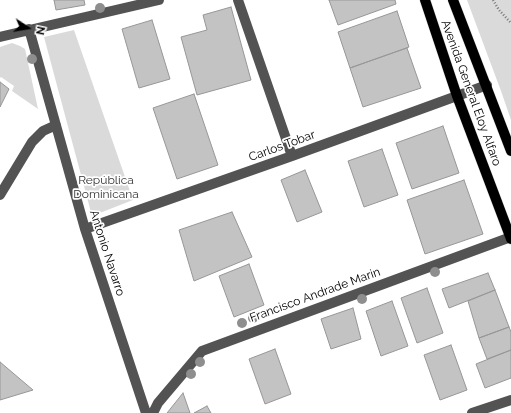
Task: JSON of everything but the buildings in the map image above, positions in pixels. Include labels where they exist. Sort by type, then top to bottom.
[{"type":"main road","name":"Avenida General Eloy Alfaro","points":[[425,0],[457,96],[511,237]]},
{"type":"main road","name":"Avenida General Eloy Alfaro","points":[[453,0],[487,85],[511,151]]},
{"type":"street","points":[[0,37],[29,29],[159,0]]},
{"type":"street","points":[[238,0],[292,156]]},
{"type":"street","name":"Antonio Navarro","points":[[29,29],[85,229],[146,413]]},
{"type":"street","name":"Carlos Tobar","points":[[85,229],[487,85]]},
{"type":"street","points":[[0,195],[32,142],[43,131],[56,125]]},
{"type":"street","name":"Francisco Andrade Marin","points":[[153,413],[158,403],[202,351],[511,237]]},
{"type":"street","points":[[472,413],[511,400]]},
{"type":"path","points":[[493,0],[499,10],[511,23]]},
{"type":"green space","points":[[467,0],[511,0],[511,120],[501,91]]},
{"type":"green space","name":"República Dominicana","points":[[74,30],[133,200],[92,216],[44,37]]},
{"type":"green space","points":[[12,43],[25,49],[38,109],[12,91],[14,86],[1,77],[0,78],[0,47]]}]
